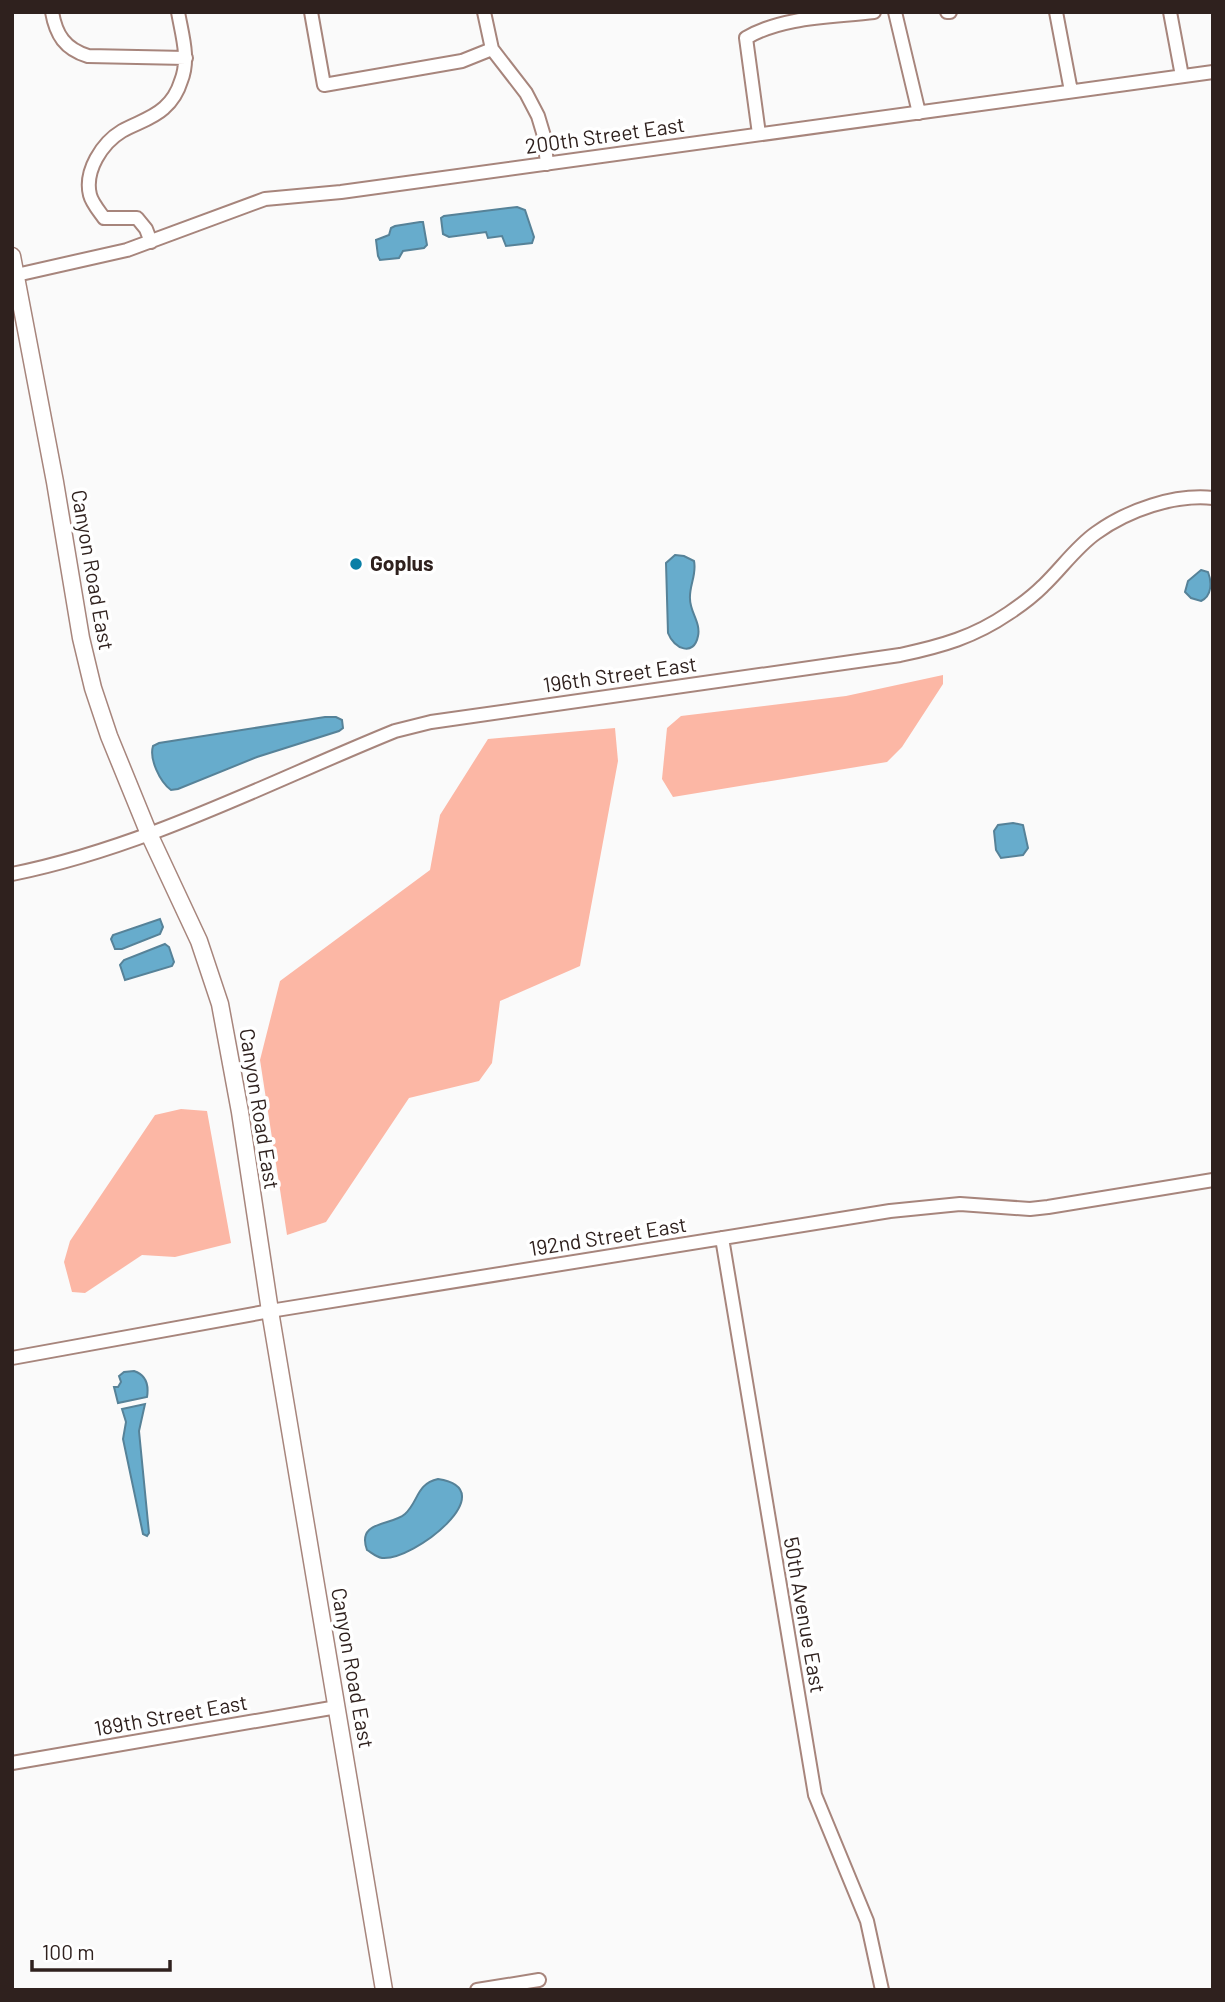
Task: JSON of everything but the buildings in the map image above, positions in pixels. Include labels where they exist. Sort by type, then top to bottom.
[{"type":"main road","name":"Canyon Road East","points":[[12,256],[55,482],[81,638],[93,688],[109,736],[149,834],[199,941],[220,1004],[384,1990]]},
{"type":"street","points":[[52,12],[58,34],[69,47],[88,56],[186,58]]},
{"type":"street","points":[[151,242],[146,229],[136,218],[104,218],[90,197],[91,175],[106,144],[122,131],[152,117],[169,102],[182,80],[186,58],[178,12]]},
{"type":"street","points":[[311,12],[324,85],[462,61],[492,48]]},
{"type":"street","points":[[484,12],[492,48],[526,93],[538,116],[544,136],[547,164]]},
{"type":"street","points":[[759,134],[746,38],[788,18],[874,12]]},
{"type":"street","points":[[895,12],[919,113]]},
{"type":"street","points":[[1056,12],[1071,90]]},
{"type":"street","points":[[1170,12],[1182,76]]},
{"type":"street","name":"200th Street East","points":[[14,275],[127,250],[265,199],[341,192],[1213,72]]},
{"type":"street","name":"196th Street East","points":[[12,874],[56,864],[149,834],[387,734],[431,722],[900,655],[947,645],[981,631],[1011,612],[1041,588],[1096,533],[1127,516],[1166,501],[1213,498]]},
{"type":"street","name":"192nd Street East","points":[[12,1358],[270,1311],[921,1206],[960,1204],[1048,1208],[1213,1180]]},
{"type":"street","name":"50th Avenue East","points":[[722,1238],[815,1795],[867,1921],[882,1990]]},
{"type":"street","name":"189th Street East","points":[[12,1763],[337,1707]]},
{"type":"street","points":[[477,1990],[539,1980]]},
{"type":"shaded area","points":[[943,675],[943,684],[902,747],[887,762],[673,797],[662,779],[667,728],[681,716],[846,696]]},
{"type":"shaded area","points":[[615,728],[618,761],[580,966],[500,1001],[492,1063],[479,1081],[409,1098],[326,1222],[287,1235],[260,1060],[280,981],[430,870],[440,815],[488,739]]},
{"type":"shaded area","points":[[181,1109],[207,1111],[231,1243],[175,1257],[142,1255],[85,1293],[72,1292],[64,1262],[70,1241],[155,1115]]},
{"type":"water","points":[[517,207],[525,210],[534,237],[532,243],[506,246],[502,236],[488,238],[486,232],[449,237],[443,234],[441,218],[444,216]]},
{"type":"water","points":[[423,222],[427,245],[424,248],[403,251],[399,258],[380,260],[376,240],[389,235],[391,228],[395,226]]},
{"type":"water","points":[[675,555],[694,561],[690,599],[699,631],[696,643],[688,648],[679,647],[668,633],[666,563]]},
{"type":"water","points":[[1201,570],[1208,572],[1210,584],[1207,596],[1201,601],[1191,598],[1185,592],[1188,581]]},
{"type":"water","points":[[325,717],[342,720],[343,728],[257,757],[178,789],[171,790],[167,786],[154,764],[153,746],[159,743]]},
{"type":"water","points":[[998,825],[1023,825],[1028,848],[1023,855],[1001,858],[996,850],[994,831]]},
{"type":"water","points":[[160,919],[163,927],[160,934],[122,949],[115,949],[111,939],[113,935]]},
{"type":"water","points":[[165,944],[169,947],[174,962],[172,966],[125,980],[120,965],[124,960]]},
{"type":"water","points":[[134,1371],[146,1381],[147,1397],[118,1403],[114,1387],[118,1387],[121,1382],[119,1376],[124,1372]]},
{"type":"water","points":[[145,1404],[139,1431],[149,1533],[147,1536],[143,1534],[123,1439],[126,1422],[122,1409]]},
{"type":"water","points":[[438,1479],[456,1485],[462,1496],[458,1509],[447,1523],[414,1548],[396,1556],[382,1558],[367,1550],[366,1533],[377,1525],[405,1514],[422,1489]]},
{"type":"place","name":"Goplus","points":[[356,564]]}]
